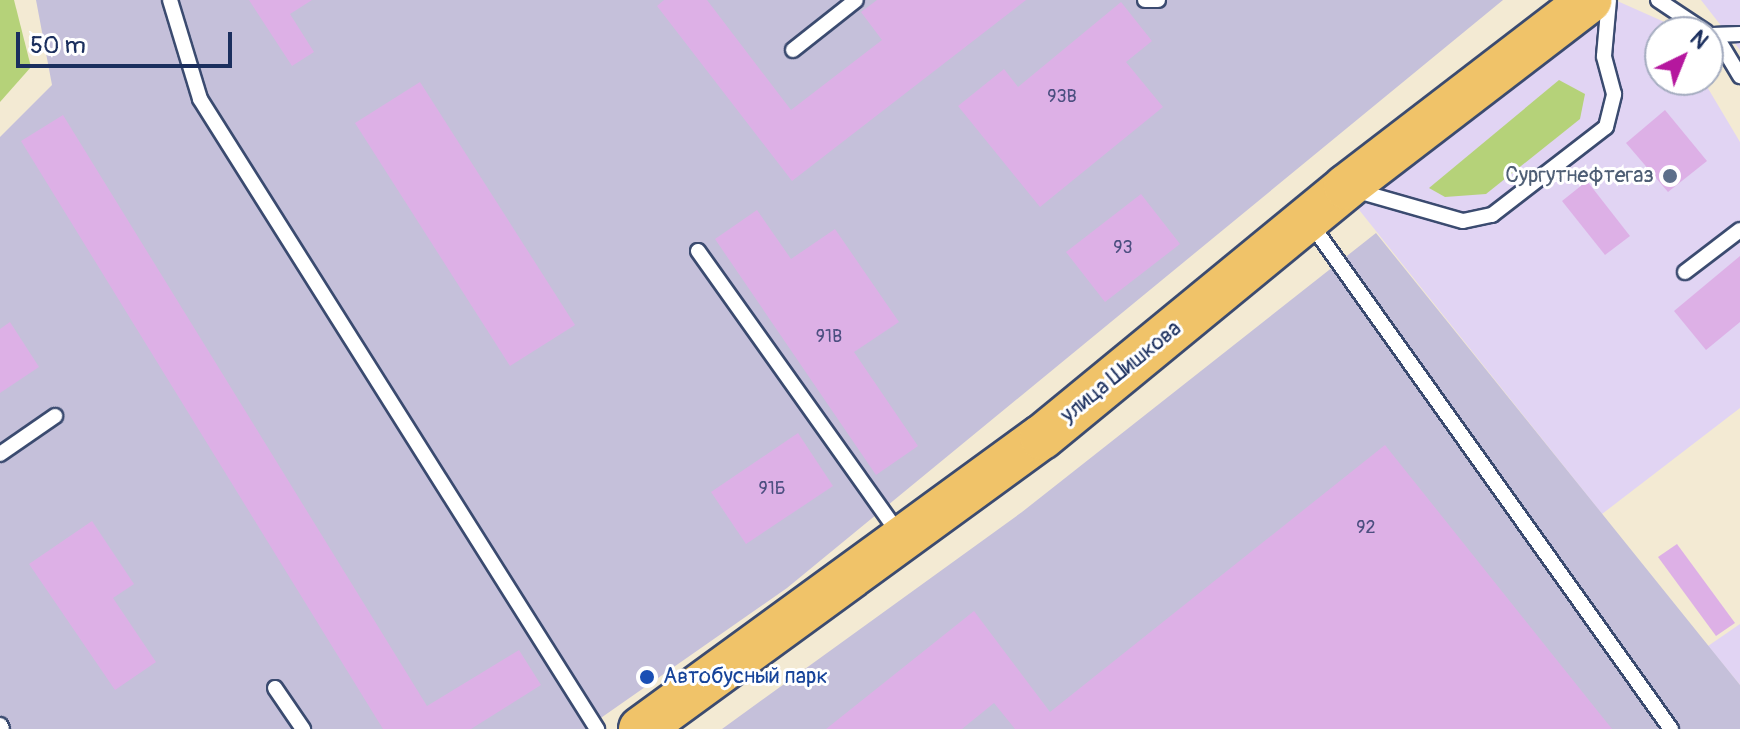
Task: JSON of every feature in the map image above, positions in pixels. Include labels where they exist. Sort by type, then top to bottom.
[{"type":"main road","name":"улица Шишкова","points":[[641,729],[904,540],[1346,187],[1590,0]]},
{"type":"lane","points":[[170,0],[200,99],[597,729]]},
{"type":"lane","points":[[793,50],[856,0]]},
{"type":"lane","points":[[1145,0],[1158,0]]},
{"type":"lane","points":[[1346,187],[1463,221],[1492,215],[1606,127],[1614,94],[1604,56],[1609,0]]},
{"type":"lane","points":[[1658,0],[1682,16]]},
{"type":"lane","points":[[1724,54],[1740,76]]},
{"type":"lane","points":[[1308,219],[1671,729]]},
{"type":"lane","points":[[1685,272],[1740,230]]},
{"type":"lane","points":[[698,251],[904,540]]},
{"type":"lane","points":[[0,454],[55,416]]},
{"type":"lane","points":[[275,688],[303,729]]},
{"type":"shaded area","points":[[36,0],[1503,0],[787,588],[585,729],[0,729],[0,137],[52,85]]},
{"type":"shaded area","points":[[1615,0],[1651,16],[1644,16],[1644,96],[1713,96],[1740,142],[1740,408],[1602,514],[1356,206]]},
{"type":"shaded area","points":[[1701,0],[1740,0],[1740,50],[1724,29],[1724,16],[1713,16]]},
{"type":"shaded area","points":[[1376,233],[1740,685],[1740,729],[722,729],[1022,512]]},
{"type":"shaded area","points":[[1740,624],[1740,685],[1708,646]]},
{"type":"green space","points":[[0,0],[14,0],[31,67],[0,102]]},
{"type":"green space","points":[[1559,80],[1585,94],[1580,119],[1486,194],[1445,197],[1429,188]]},
{"type":"building","points":[[249,0],[312,0],[290,14],[314,52],[292,66]]},
{"type":"building","points":[[664,0],[707,0],[791,110],[882,40],[861,12],[877,0],[1026,0],[792,181],[657,6]]},
{"type":"building","points":[[1121,2],[1152,41],[1126,62],[1163,107],[1040,207],[958,106],[1004,69],[1018,87]]},
{"type":"building","points":[[420,82],[575,325],[510,366],[355,123]]},
{"type":"building","points":[[1665,110],[1707,161],[1668,192],[1626,143]]},
{"type":"building","points":[[63,115],[427,706],[519,650],[541,685],[471,729],[383,729],[21,141]]},
{"type":"building","points":[[1587,181],[1630,236],[1605,255],[1562,201]]},
{"type":"building","points":[[1141,194],[1180,244],[1105,302],[1066,252]]},
{"type":"building","points":[[757,210],[791,259],[835,229],[899,322],[854,352],[918,446],[876,475],[715,239]]},
{"type":"building","points":[[1740,256],[1740,322],[1706,350],[1674,311]]},
{"type":"building","points":[[10,322],[39,367],[0,393],[0,329]]},
{"type":"building","points":[[798,433],[833,486],[746,544],[711,492]]},
{"type":"building","points":[[1385,445],[1612,729],[1015,729],[994,703],[962,729],[826,729],[974,611],[1050,712]]},
{"type":"building","points":[[92,521],[134,584],[113,598],[156,662],[115,690],[29,564]]},
{"type":"building","points":[[1677,544],[1735,623],[1716,636],[1658,557]]},
{"type":"place","name":"Сургутнефтегаз","points":[[1670,176]]},
{"type":"place","name":"Автобусный парк","points":[[647,677]]}]
